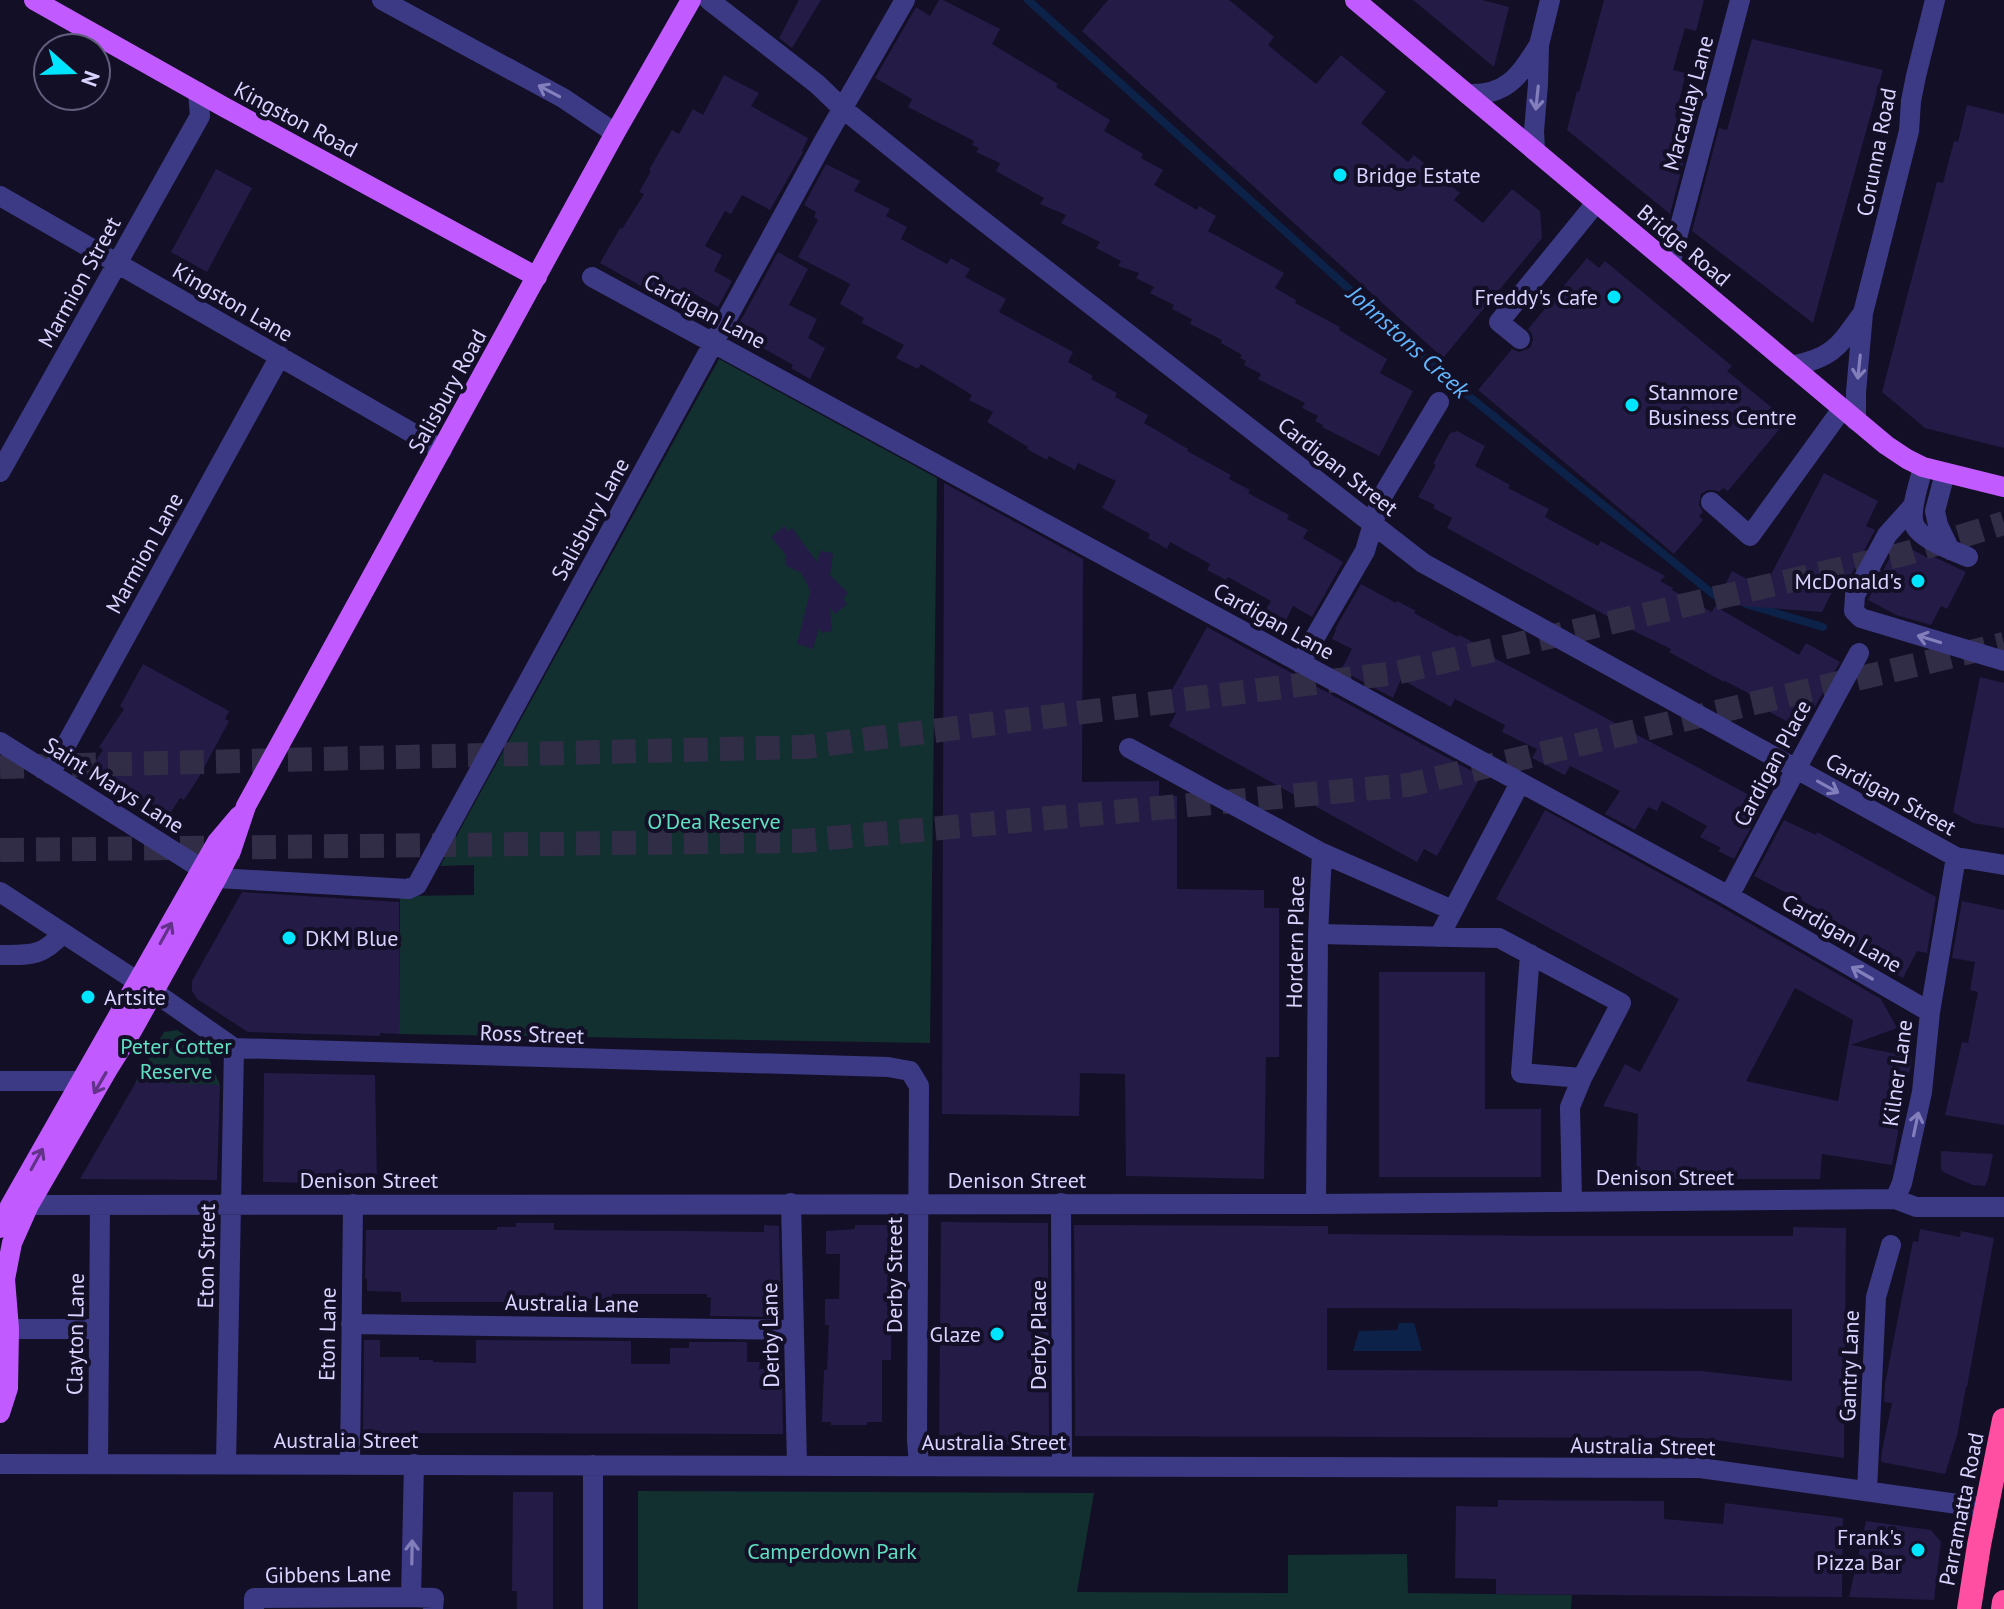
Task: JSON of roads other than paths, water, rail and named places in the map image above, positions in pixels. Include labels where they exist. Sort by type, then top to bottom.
[{"type":"highway","name":"Parramatta Road","points":[[1969,1609],[2004,1420]]},
{"type":"highway","points":[[2003,1609],[2004,1602]]},
{"type":"main road","name":"Kingston Road","points":[[34,0],[537,277]]},
{"type":"main road","name":"Salisbury Road","points":[[0,1413],[8,1388],[9,1329],[5,1279],[12,1243],[13,1205],[146,987],[209,874],[231,851],[246,806],[691,0]]},
{"type":"main road","name":"Bridge Road","points":[[1355,0],[1886,445],[1923,467],[2004,487]]},
{"type":"main road","name":"Salisbury Road","points":[[0,1228],[80,1081],[146,987]]},
{"type":"street","points":[[382,0],[563,98],[615,133]]},
{"type":"street","name":"Cardigan Street","points":[[709,0],[817,84],[842,108],[960,203],[1423,563],[1956,857],[2004,865]]},
{"type":"street","name":"Salisbury Lane","points":[[209,874],[408,889],[417,885],[842,108],[905,0]]},
{"type":"street","points":[[1535,151],[1539,45],[1550,0]]},
{"type":"street","name":"Macaulay Lane","points":[[1670,264],[1740,0]]},
{"type":"street","name":"Corunna Road","points":[[1849,415],[1856,392],[1863,313],[1906,146],[1916,76],[1935,0]]},
{"type":"street","points":[[1467,94],[1482,95],[1509,85],[1539,45]]},
{"type":"street","points":[[198,92],[200,116],[224,107]]},
{"type":"street","name":"Marmion Street","points":[[0,472],[200,116]]},
{"type":"street","name":"Kingston Lane","points":[[0,196],[442,450]]},
{"type":"street","points":[[1520,339],[1499,322],[1596,203]]},
{"type":"street","name":"Cardigan Lane","points":[[592,277],[1729,896],[1930,1012]]},
{"type":"street","name":"Corunna Road","points":[[1791,366],[1812,362],[1828,354],[1845,338],[1863,313]]},
{"type":"street","name":"Marmion Lane","points":[[50,774],[280,356]]},
{"type":"street","points":[[1300,663],[1365,551],[1380,500],[1439,402]]},
{"type":"street","points":[[1711,502],[1750,536],[1849,415]]},
{"type":"street","points":[[1923,467],[1913,506],[1914,523],[1921,532],[1959,553],[1938,525],[1935,511],[1945,473]]},
{"type":"street","points":[[1913,506],[1887,535],[1855,595],[1854,611],[1861,618],[2004,661]]},
{"type":"street","points":[[1982,655],[2004,649]]},
{"type":"street","name":"Cardigan Place","points":[[1729,896],[1859,653]]},
{"type":"street","name":"Saint Marys Lane","points":[[0,742],[209,874]]},
{"type":"street","name":"Hordern Place","points":[[1129,748],[1322,853],[1318,934],[1316,1204]]},
{"type":"street","points":[[1439,937],[1520,783]]},
{"type":"street","points":[[1322,853],[1452,910]]},
{"type":"street","name":"Kilner Lane","points":[[1895,1199],[1922,1092],[1930,1012],[1956,857]]},
{"type":"street","points":[[0,892],[234,1048]]},
{"type":"street","points":[[0,955],[31,955],[51,947],[63,933]]},
{"type":"street","points":[[1318,934],[1499,938],[1621,1003],[1570,1107],[1572,1201]]},
{"type":"street","points":[[1530,954],[1521,1073],[1582,1078]]},
{"type":"street","name":"Ross Street","points":[[234,1048],[888,1067],[910,1071],[919,1086]]},
{"type":"street","name":"Eton Street","points":[[226,1464],[234,1048]]},
{"type":"street","points":[[0,1081],[80,1081]]},
{"type":"street","name":"Derby Street","points":[[919,1086],[919,1465]]},
{"type":"street","name":"Denison Street","points":[[13,1205],[1316,1204],[1895,1199],[1916,1207],[2004,1207]]},
{"type":"street","name":"Derby Lane","points":[[791,1203],[797,1465]]},
{"type":"street","name":"Derby Place","points":[[1061,1203],[1062,1466]]},
{"type":"street","name":"Eton Lane","points":[[350,1464],[353,1204]]},
{"type":"street","name":"Clayton Lane","points":[[98,1464],[100,1205]]},
{"type":"street","name":"Gantry Lane","points":[[1867,1491],[1876,1297],[1891,1245]]},
{"type":"street","name":"Australia Lane","points":[[351,1324],[793,1330]]},
{"type":"street","points":[[9,1329],[99,1329]]},
{"type":"street","name":"Australia Street","points":[[0,1464],[1700,1468],[1986,1508]]},
{"type":"street","points":[[414,1464],[411,1597],[434,1598],[433,1609]]},
{"type":"street","points":[[593,1465],[593,1609]]},
{"type":"street","name":"Gibbens Lane","points":[[254,1609],[254,1598],[411,1597]]},
{"type":"water","points":[[1399,1323],[1414,1323],[1422,1351],[1353,1351],[1359,1331],[1397,1330]]},
{"type":"waterway","name":"Johnstons Creek","points":[[1028,0],[1459,388],[1714,595],[1729,599]]},
{"type":"waterway","name":"Johnstons Creek","points":[[1746,604],[1823,627]]},
{"type":"tunnel","points":[[0,767],[805,747],[1395,673],[1904,554],[2004,523]]},
{"type":"tunnel","points":[[0,850],[799,841],[1408,785],[2004,644]]},
{"type":"place","name":"Bridge Estate","points":[[1340,175]]},
{"type":"place","name":"Freddy's Cafe","points":[[1614,297]]},
{"type":"place","name":"Stanmore Business Centre","points":[[1632,405]]},
{"type":"place","name":"McDonald's","points":[[1918,581]]},
{"type":"place","name":"DKM Blue","points":[[289,938]]},
{"type":"place","name":"Artsite","points":[[88,997]]},
{"type":"place","name":"Glaze","points":[[997,1334]]},
{"type":"place","name":"Frank's Pizza Bar","points":[[1918,1550]]},
{"type":"park label","name":"O’Dea Reserve","points":[[714,821]]},
{"type":"park label","name":"Peter Cotter Reserve","points":[[176,1058]]},
{"type":"park label","name":"Camperdown Park","points":[[832,1551]]}]
